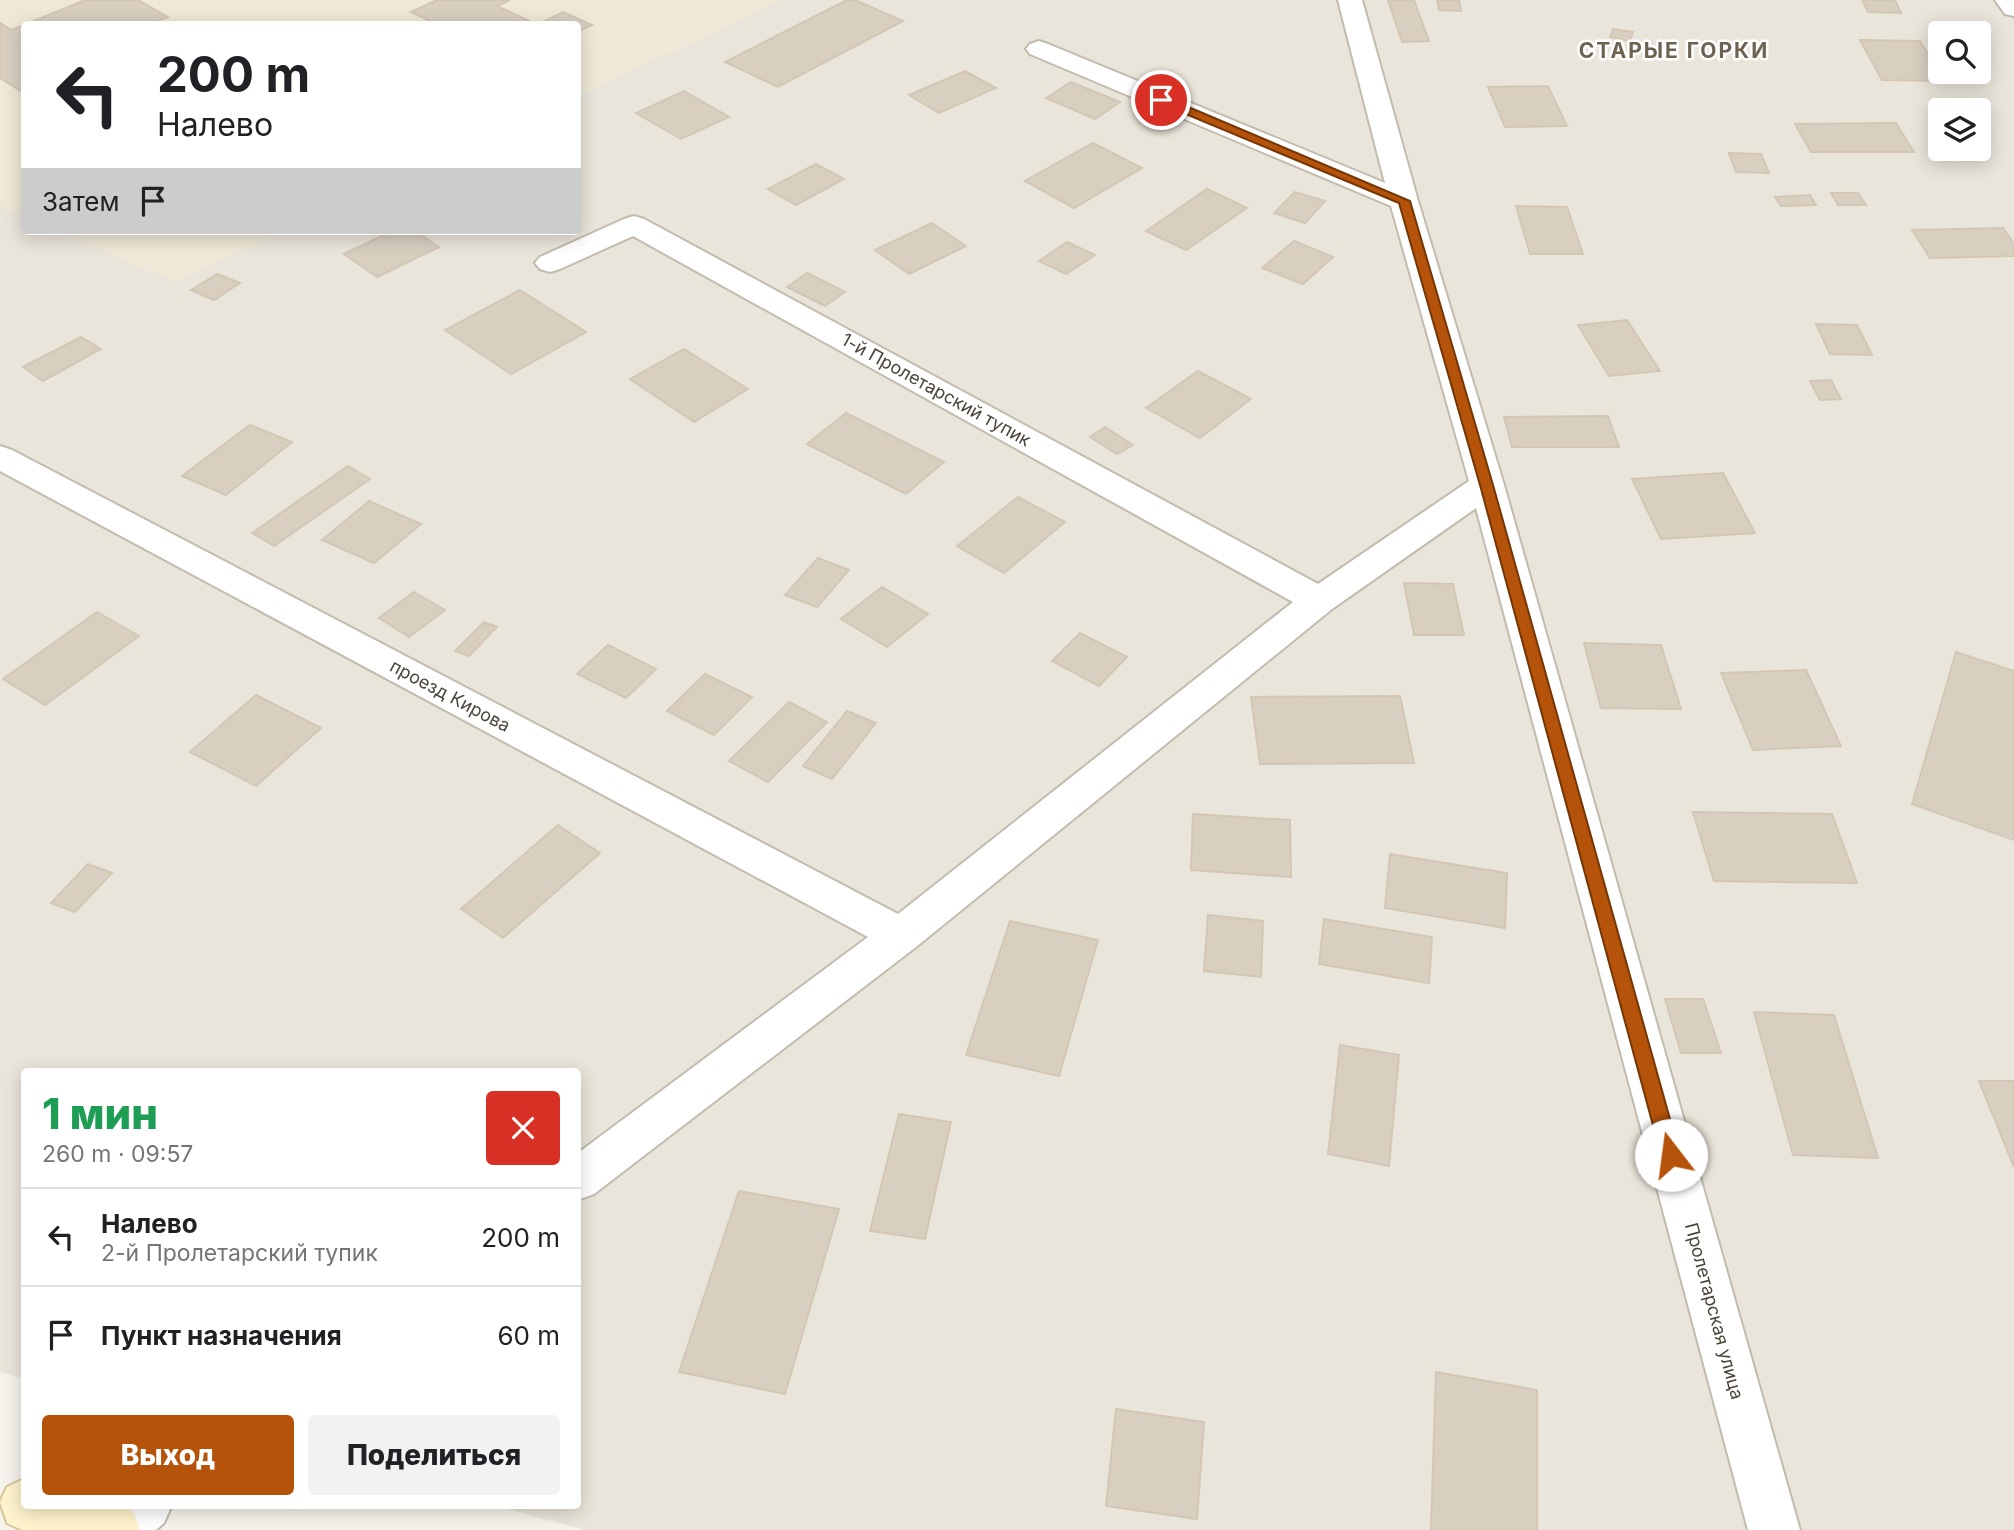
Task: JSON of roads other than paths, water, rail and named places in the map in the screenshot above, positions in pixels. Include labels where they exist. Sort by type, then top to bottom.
[{"type":"street","name":"Пролетарская улица","points":[[1350,0],[1774,1530]]},
{"type":"street","points":[[2007,0],[2014,9]]},
{"type":"street","points":[[1039,49],[1404,201]]},
{"type":"street","name":"1-й Пролетарский тупик","points":[[550,264],[634,225],[1319,600]]},
{"type":"street","name":"проезд Кирова","points":[[0,457],[901,935]]},
{"type":"street","points":[[581,1177],[901,935],[1319,600],[1486,485]]},
{"type":"street","points":[[0,1498],[21,1504]]},
{"type":"street","points":[[39,1509],[113,1530],[141,1509]]},
{"type":"district","name":"СТАРЫЕ ГОРКИ","points":[[1674,51]]}]
